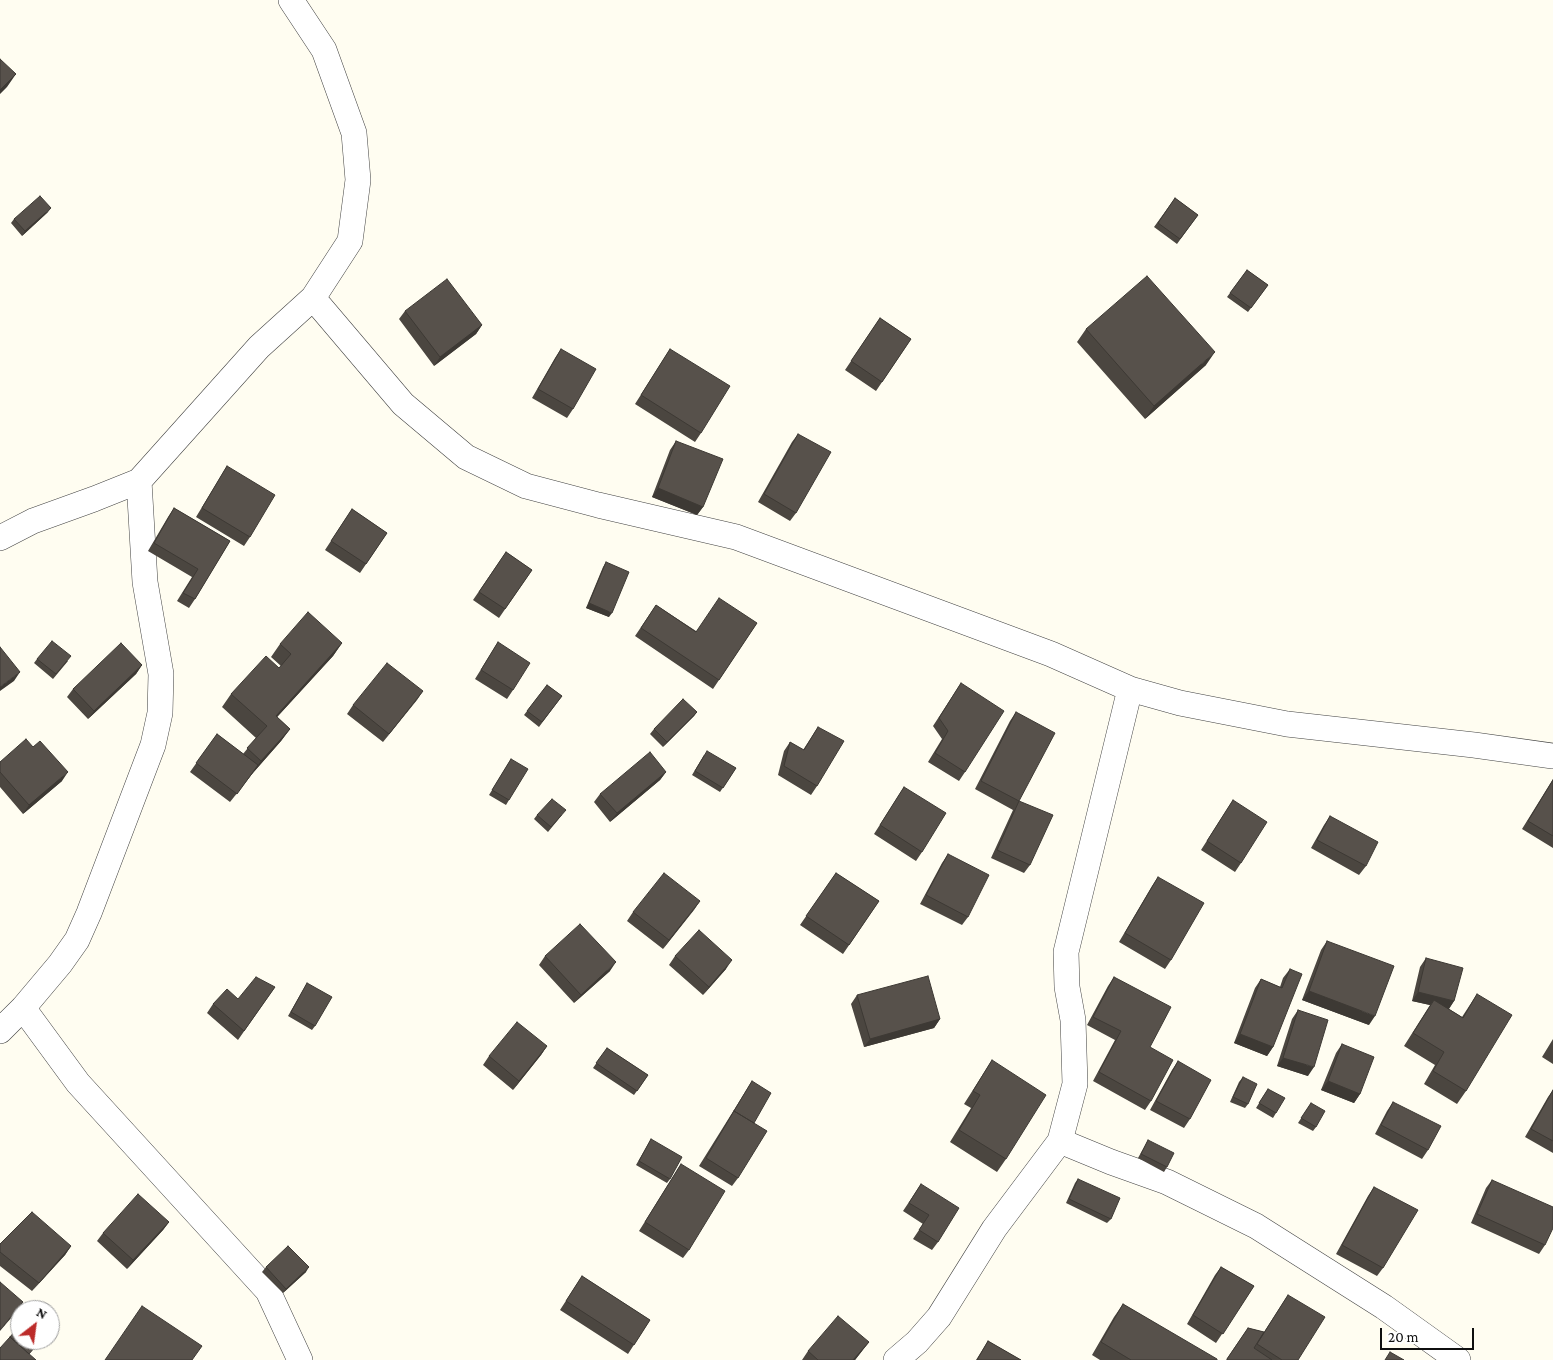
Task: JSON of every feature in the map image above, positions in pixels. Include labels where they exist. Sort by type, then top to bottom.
[{"type":"street","points":[[0,538],[33,520],[139,481],[259,347],[313,298],[350,241],[358,180],[354,133],[324,50],[291,0]]},
{"type":"street","points":[[313,298],[403,404],[466,457],[526,486],[736,537],[1051,654],[1130,689],[1180,703],[1287,724],[1553,756]]},
{"type":"street","points":[[0,1031],[24,1008],[60,964],[76,940],[153,745],[160,713],[161,674],[145,582],[139,481]]},
{"type":"street","points":[[896,1360],[917,1342],[939,1318],[994,1229],[1060,1141],[1075,1084],[1073,1020],[1067,987],[1066,952],[1130,689]]},
{"type":"street","points":[[24,1008],[78,1084],[268,1291],[300,1360]]},
{"type":"street","points":[[1060,1141],[1167,1182],[1256,1226],[1384,1307],[1458,1360]]},
{"type":"building","points":[[0,59],[16,74],[0,90]]},
{"type":"building","points":[[40,196],[51,208],[25,231],[14,219]]},
{"type":"building","points":[[1175,198],[1198,215],[1180,239],[1158,223]]},
{"type":"building","points":[[1247,270],[1268,285],[1251,308],[1230,293]]},
{"type":"building","points":[[1147,276],[1215,352],[1154,406],[1086,329]]},
{"type":"building","points":[[447,279],[482,325],[440,357],[405,311]]},
{"type":"building","points":[[880,318],[911,339],[882,382],[851,361]]},
{"type":"building","points":[[561,349],[596,369],[573,409],[538,389]]},
{"type":"building","points":[[670,349],[730,386],[701,433],[641,395]]},
{"type":"building","points":[[798,434],[831,452],[796,513],[764,494]]},
{"type":"building","points":[[676,441],[723,459],[703,507],[658,488]]},
{"type":"building","points":[[227,466],[275,495],[250,537],[202,508]]},
{"type":"building","points":[[174,508],[230,541],[195,599],[183,593],[198,569],[154,543]]},
{"type":"building","points":[[352,509],[387,533],[366,564],[331,541]]},
{"type":"building","points":[[506,552],[532,570],[505,609],[479,592]]},
{"type":"building","points":[[606,562],[629,572],[612,613],[589,603]]},
{"type":"building","points":[[719,598],[757,623],[719,680],[641,628],[656,605],[696,632]]},
{"type":"building","points":[[308,612],[342,643],[276,716],[290,729],[261,761],[247,748],[267,726],[231,694],[266,656],[279,668],[291,654],[280,644]]},
{"type":"building","points":[[52,641],[71,656],[56,674],[37,659]]},
{"type":"building","points":[[498,642],[530,663],[513,690],[481,670]]},
{"type":"building","points":[[121,643],[142,665],[94,711],[73,689]]},
{"type":"building","points":[[0,647],[20,672],[0,687]]},
{"type":"building","points":[[387,663],[423,691],[389,734],[353,705]]},
{"type":"building","points":[[961,683],[1004,711],[965,772],[935,753],[948,731],[939,718]]},
{"type":"building","points":[[547,685],[562,696],[542,722],[527,711]]},
{"type":"building","points":[[683,699],[697,712],[667,742],[654,729]]},
{"type":"building","points":[[1016,712],[1055,733],[1019,801],[981,781]]},
{"type":"building","points":[[818,727],[844,741],[817,786],[784,766],[790,742],[804,750]]},
{"type":"building","points":[[217,734],[258,765],[237,794],[196,763]]},
{"type":"building","points":[[26,739],[33,747],[40,741],[68,772],[29,805],[0,772],[0,762]]},
{"type":"building","points":[[707,751],[736,768],[723,788],[695,771]]},
{"type":"building","points":[[650,752],[666,772],[617,813],[600,794]]},
{"type":"building","points":[[511,759],[528,769],[509,800],[492,790]]},
{"type":"building","points":[[1553,780],[1553,836],[1528,821]]},
{"type":"building","points":[[904,787],[946,813],[922,852],[880,825]]},
{"type":"building","points":[[552,799],[566,810],[551,827],[537,815]]},
{"type":"building","points":[[1233,800],[1267,822],[1241,863],[1207,841]]},
{"type":"building","points":[[1019,801],[1053,815],[1030,865],[997,850]]},
{"type":"building","points":[[1330,816],[1378,842],[1366,866],[1317,840]]},
{"type":"building","points":[[948,854],[989,875],[968,917],[926,895]]},
{"type":"building","points":[[664,873],[700,901],[669,940],[633,912]]},
{"type":"building","points":[[836,873],[879,901],[849,945],[806,916]]},
{"type":"building","points":[[1158,877],[1204,903],[1171,960],[1125,933]]},
{"type":"building","points":[[580,924],[616,962],[581,995],[545,956]]},
{"type":"building","points":[[699,930],[732,960],[709,987],[675,956]]},
{"type":"building","points":[[1327,941],[1394,966],[1375,1016],[1309,991]]},
{"type":"building","points":[[1426,958],[1463,968],[1454,1001],[1418,992]]},
{"type":"building","points":[[1290,969],[1302,974],[1273,1047],[1240,1034],[1261,979],[1282,988]]},
{"type":"building","points":[[928,976],[940,1019],[870,1039],[857,995]]},
{"type":"building","points":[[256,977],[275,987],[244,1031],[213,1004],[227,989],[238,999]]},
{"type":"building","points":[[1114,977],[1171,1007],[1150,1047],[1173,1060],[1151,1101],[1099,1072],[1121,1031],[1093,1017]]},
{"type":"building","points":[[307,983],[332,997],[315,1026],[291,1012]]},
{"type":"building","points":[[1477,994],[1512,1015],[1466,1091],[1433,1071],[1444,1052],[1413,1033],[1434,1000],[1463,1018]]},
{"type":"building","points":[[1298,1010],[1328,1020],[1314,1067],[1283,1058]]},
{"type":"building","points":[[517,1022],[547,1046],[519,1081],[489,1056]]},
{"type":"building","points":[[1342,1044],[1374,1057],[1360,1094],[1328,1081]]},
{"type":"building","points":[[607,1048],[648,1075],[637,1091],[596,1063]]},
{"type":"building","points":[[992,1060],[1046,1095],[1006,1159],[959,1130],[980,1095],[973,1091]]},
{"type":"building","points":[[1178,1061],[1211,1080],[1190,1119],[1156,1101]]},
{"type":"building","points":[[1243,1077],[1257,1084],[1248,1104],[1233,1097]]},
{"type":"building","points":[[752,1081],[771,1093],[754,1123],[734,1111]]},
{"type":"building","points":[[1268,1089],[1285,1098],[1276,1113],[1259,1103]]},
{"type":"building","points":[[1553,1090],[1553,1141],[1531,1129]]},
{"type":"building","points":[[1393,1102],[1441,1126],[1428,1150],[1381,1125]]},
{"type":"building","points":[[1311,1103],[1325,1111],[1316,1127],[1301,1118]]},
{"type":"building","points":[[734,1111],[767,1131],[738,1178],[706,1158]]},
{"type":"building","points":[[651,1139],[682,1157],[670,1179],[639,1161]]},
{"type":"building","points":[[1148,1140],[1174,1153],[1167,1167],[1141,1154]]},
{"type":"building","points":[[681,1164],[725,1191],[689,1250],[645,1222]]},
{"type":"building","points":[[1078,1179],[1120,1198],[1111,1219],[1069,1199]]},
{"type":"building","points":[[1492,1180],[1553,1207],[1553,1228],[1545,1245],[1477,1214]]},
{"type":"building","points":[[921,1184],[959,1208],[938,1242],[919,1230],[929,1215],[909,1203]]},
{"type":"building","points":[[1374,1187],[1418,1210],[1383,1268],[1342,1245]]},
{"type":"building","points":[[138,1194],[169,1222],[133,1260],[103,1233]]},
{"type":"building","points":[[32,1212],[71,1246],[39,1283],[0,1252],[0,1244]]},
{"type":"building","points":[[288,1246],[309,1267],[286,1289],[266,1267]]},
{"type":"building","points":[[1221,1267],[1254,1286],[1223,1334],[1193,1315]]},
{"type":"building","points":[[582,1276],[650,1320],[634,1345],[566,1301]]},
{"type":"building","points":[[0,1282],[21,1300],[10,1300],[10,1318],[0,1330]]},
{"type":"building","points":[[1288,1295],[1325,1317],[1298,1360],[1282,1360],[1257,1344]]},
{"type":"building","points":[[1123,1304],[1217,1360],[1131,1360],[1101,1342]]},
{"type":"building","points":[[142,1306],[202,1346],[192,1360],[105,1360]]},
{"type":"building","points":[[838,1316],[869,1342],[853,1360],[818,1360],[808,1351]]},
{"type":"building","points":[[1248,1328],[1264,1332],[1254,1348],[1272,1360],[1227,1359]]},
{"type":"building","points":[[10,1337],[10,1350],[25,1350],[36,1360],[0,1360],[0,1348]]},
{"type":"building","points":[[988,1341],[1021,1360],[977,1360]]},
{"type":"building","points":[[25,1350],[32,1350],[29,1354]]},
{"type":"building","points":[[1390,1352],[1404,1360],[1385,1360]]}]
